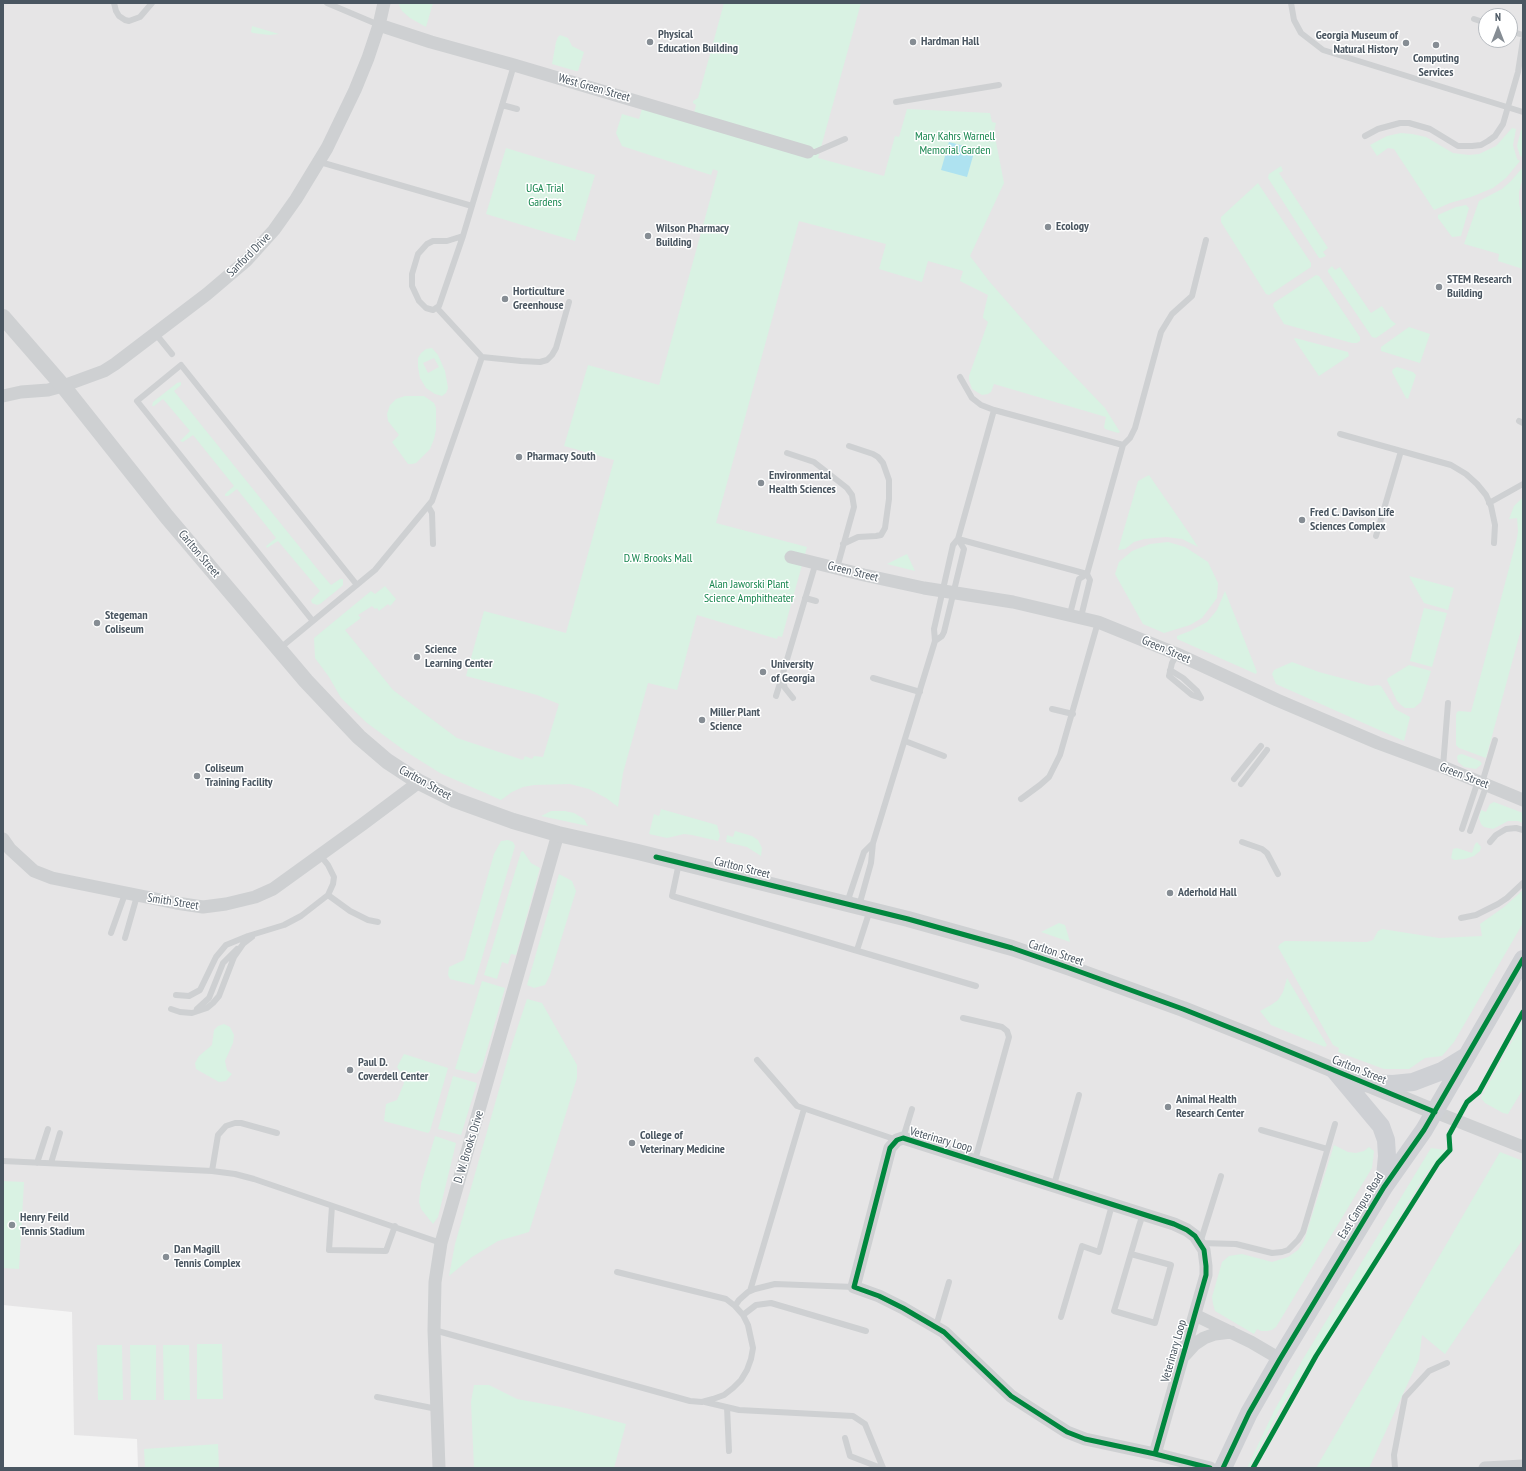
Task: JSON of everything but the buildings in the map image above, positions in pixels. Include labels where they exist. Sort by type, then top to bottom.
[{"type":"main road","name":"East Campus Road","points":[[1223,1468],[1249,1413],[1280,1359],[1384,1187],[1435,1112],[1523,959]]},
{"type":"main road","points":[[1363,1083],[1393,1084],[1413,1082],[1442,1071],[1467,1055]]},
{"type":"main road","points":[[1335,1071],[1381,1126],[1386,1140],[1387,1156],[1384,1187]]},
{"type":"street","name":"Sanford Drive","points":[[3,396],[21,392],[48,390],[104,371],[226,279],[247,260],[274,230],[320,162],[355,90],[379,24],[384,3]]},
{"type":"street","name":"West Green Street","points":[[379,24],[431,42],[808,152]]},
{"type":"street","name":"Carlton Street","points":[[3,317],[63,386],[168,517],[306,681],[359,737],[387,761],[419,782],[455,800],[492,815],[558,834],[859,907],[1012,948],[1183,1009],[1523,1147]]},
{"type":"street","name":"Green Street","points":[[791,557],[948,592],[1013,602],[1098,622],[1177,654],[1277,700],[1370,740],[1482,782],[1523,800]]},
{"type":"street","name":"Smith Street","points":[[3,839],[10,849],[34,871],[52,878],[124,894],[203,907],[226,904],[255,898],[272,889],[419,782]]},
{"type":"street","name":"D. W. Brooks Drive","points":[[439,1468],[434,1330],[435,1282],[441,1243],[558,834]]},
{"type":"street","name":"Veterinary Loop","points":[[854,1287],[890,1148],[900,1139],[975,1160],[1054,1185],[1174,1224],[1186,1230],[1195,1236],[1200,1243],[1205,1257],[1206,1275],[1155,1454]]},
{"type":"street","points":[[854,1287],[891,1302],[936,1326],[1011,1396],[1058,1427],[1085,1439],[1155,1454],[1210,1468]]},
{"type":"street","name":"Veterinary Loop","points":[[1195,1314],[1252,1342],[1280,1359]]},
{"type":"street","points":[[1183,1356],[1195,1344],[1204,1338],[1215,1334],[1231,1332]]},
{"type":"street","points":[[1484,1468],[1523,1466]]},
{"type":"lane","points":[[114,3],[119,16],[129,21],[140,17],[152,3]]},
{"type":"lane","points":[[327,3],[379,24]]},
{"type":"lane","points":[[1292,3],[1294,20],[1301,33],[1323,50],[1523,112]]},
{"type":"lane","points":[[1474,19],[1478,20]]},
{"type":"lane","points":[[1364,136],[1378,129],[1400,123],[1409,123],[1430,129],[1458,146],[1465,147],[1481,145],[1495,136],[1500,130],[1518,72],[1523,40]]},
{"type":"lane","points":[[464,236],[453,240],[433,241],[422,248],[416,261],[412,286],[419,301],[426,308],[433,310],[437,308],[442,299],[464,236],[514,65]]},
{"type":"lane","points":[[896,102],[999,85]]},
{"type":"lane","points":[[502,105],[517,110]]},
{"type":"lane","points":[[808,152],[815,152],[845,139]]},
{"type":"lane","points":[[320,162],[472,206]]},
{"type":"lane","points":[[1076,616],[1080,579],[1087,574],[1123,446],[1130,438],[1135,428],[1161,332],[1172,314],[1192,296],[1206,240]]},
{"type":"lane","points":[[437,308],[482,357],[540,362],[550,358],[556,348],[569,302]]},
{"type":"lane","points":[[155,333],[172,354]]},
{"type":"lane","points":[[279,649],[312,620],[376,569],[432,501],[482,357]]},
{"type":"lane","points":[[312,620],[137,401],[181,366],[357,585]]},
{"type":"lane","points":[[960,377],[972,398],[981,405],[1123,446]]},
{"type":"lane","points":[[935,641],[942,636],[944,632],[953,545],[958,539],[994,410]]},
{"type":"lane","points":[[1340,434],[1451,465],[1466,474],[1486,495],[1496,525],[1494,543]]},
{"type":"lane","points":[[844,544],[854,538],[862,536],[881,535],[885,528],[889,499],[889,480],[883,463],[873,454],[849,446]]},
{"type":"lane","points":[[1376,536],[1401,451]]},
{"type":"lane","points":[[787,453],[814,462],[850,491],[854,505],[837,568]]},
{"type":"lane","points":[[1489,503],[1523,484]]},
{"type":"lane","points":[[428,506],[432,513],[433,544]]},
{"type":"lane","points":[[958,539],[1087,574],[1090,580],[1076,616]]},
{"type":"lane","points":[[859,907],[871,863],[873,843],[935,641],[934,629],[964,549],[958,539]]},
{"type":"lane","points":[[776,696],[816,562]]},
{"type":"lane","points":[[806,598],[816,601]]},
{"type":"lane","points":[[1021,799],[1049,777],[1060,755],[1073,714],[1098,622]]},
{"type":"lane","points":[[1170,673],[1177,654]]},
{"type":"lane","points":[[783,672],[783,682],[785,688],[793,698]]},
{"type":"lane","points":[[1170,673],[1183,678],[1197,691],[1200,698],[1192,695],[1170,673]]},
{"type":"lane","points":[[873,678],[920,692]]},
{"type":"lane","points":[[1443,767],[1448,703]]},
{"type":"lane","points":[[1052,709],[1073,714]]},
{"type":"lane","points":[[1470,831],[1482,782],[1495,740]]},
{"type":"lane","points":[[905,741],[944,756]]},
{"type":"lane","points":[[1234,779],[1260,746]]},
{"type":"lane","points":[[1241,784],[1267,750]]},
{"type":"lane","points":[[1462,829],[1482,782]]},
{"type":"lane","points":[[1490,842],[1496,835],[1506,829],[1516,828],[1523,830]]},
{"type":"lane","points":[[1242,842],[1262,849],[1267,854],[1278,874]]},
{"type":"lane","points":[[857,950],[864,852],[873,843]]},
{"type":"lane","points":[[176,995],[186,996],[196,993],[202,986],[211,966],[221,950],[226,945],[297,919],[328,895],[333,884],[334,877],[328,865],[320,855]]},
{"type":"lane","points":[[680,863],[672,896],[976,986]]},
{"type":"lane","points":[[1461,918],[1476,915],[1498,904],[1523,883]]},
{"type":"lane","points":[[111,933],[124,894]]},
{"type":"lane","points":[[328,895],[354,914],[368,920],[378,922]]},
{"type":"lane","points":[[125,938],[138,896]]},
{"type":"lane","points":[[171,1009],[186,1013],[198,1009],[205,1003],[213,991],[219,970],[223,963],[234,951],[257,934]]},
{"type":"lane","points":[[963,1018],[1002,1027],[1007,1030],[1009,1037],[975,1160]]},
{"type":"lane","points":[[757,1060],[797,1106],[804,1109],[900,1139],[912,1109]]},
{"type":"lane","points":[[1054,1185],[1079,1095]]},
{"type":"lane","points":[[750,1291],[804,1109]]},
{"type":"lane","points":[[212,1171],[218,1137],[221,1130],[226,1126],[241,1123],[277,1133]]},
{"type":"lane","points":[[1222,1176],[1200,1243],[1236,1244],[1272,1253],[1288,1250],[1298,1240],[1303,1232],[1334,1124]]},
{"type":"lane","points":[[37,1163],[48,1129]]},
{"type":"lane","points":[[1261,1130],[1327,1149]]},
{"type":"lane","points":[[50,1163],[60,1133]]},
{"type":"lane","points":[[3,1161],[212,1171],[254,1179],[441,1243]]},
{"type":"lane","points":[[1060,1317],[1082,1246],[1099,1252],[1112,1205]]},
{"type":"lane","points":[[332,1206],[329,1250],[386,1251],[395,1226]]},
{"type":"lane","points":[[1131,1254],[1171,1265],[1155,1323],[1114,1311],[1131,1254],[1143,1214]]},
{"type":"lane","points":[[617,1272],[726,1299],[743,1315],[752,1338],[752,1353],[747,1370],[741,1380],[724,1395],[702,1402]]},
{"type":"lane","points":[[936,1326],[949,1282]]},
{"type":"lane","points":[[735,1306],[739,1300],[750,1291],[776,1284],[854,1287]]},
{"type":"lane","points":[[743,1315],[756,1306],[771,1303],[866,1331]]},
{"type":"lane","points":[[434,1330],[679,1399],[740,1410],[853,1416],[865,1424],[882,1468]]},
{"type":"lane","points":[[1395,1468],[1394,1455],[1405,1397],[1429,1371],[1447,1363]]},
{"type":"lane","points":[[377,1397],[437,1409]]},
{"type":"lane","points":[[727,1408],[729,1451]]},
{"type":"lane","points":[[845,1438],[850,1456],[882,1468]]},
{"type":"shaded area","name":"University of Georgia","points":[[3,3],[1523,3],[1523,1468],[138,1468],[137,1439],[74,1435],[72,1312],[3,1305]]},
{"type":"green space","points":[[399,3],[433,3],[426,27],[410,18],[402,11]]},
{"type":"green space","name":"D.W. Brooks Mall","points":[[724,3],[861,3],[818,158],[884,176],[895,136],[899,137],[907,109],[990,113],[992,122],[996,123],[994,132],[1004,183],[970,256],[989,281],[1043,343],[1105,408],[1120,432],[1118,433],[1105,429],[1106,417],[994,384],[991,392],[988,394],[982,395],[972,389],[969,376],[988,322],[983,318],[983,316],[988,295],[960,281],[963,271],[928,261],[922,282],[879,269],[886,244],[799,221],[716,523],[807,547],[782,637],[778,636],[777,639],[697,615],[677,690],[648,683],[623,773],[618,807],[606,798],[589,789],[570,784],[534,785],[523,787],[512,792],[501,800],[440,773],[405,751],[367,723],[341,698],[329,677],[315,658],[314,638],[371,591],[375,594],[385,586],[396,599],[392,604],[390,606],[388,604],[379,611],[377,608],[375,609],[372,606],[358,615],[361,618],[345,630],[393,690],[457,738],[523,760],[525,756],[532,759],[534,756],[543,757],[559,704],[537,695],[466,676],[484,611],[566,633],[614,460],[564,446],[588,365],[659,385],[718,171],[713,169],[711,175],[622,146],[616,133],[622,114],[639,119],[645,99],[694,113],[696,105],[693,101],[698,98]]},
{"type":"green space","points":[[252,26],[279,34],[269,35],[253,33],[251,32]]},
{"type":"green space","points":[[560,35],[568,38],[572,46],[584,52],[578,71],[552,64],[556,42]]},
{"type":"green space","points":[[1512,128],[1516,129],[1513,145],[1517,159],[1520,161],[1506,178],[1493,188],[1434,210],[1394,149],[1388,148],[1377,156],[1370,145],[1387,136],[1401,133],[1426,137],[1453,153],[1469,155],[1479,154],[1496,146]]},
{"type":"green space","points":[[1521,130],[1523,130],[1523,157],[1520,156],[1517,146]]},
{"type":"green space","name":"UGA Trial Gardens","points":[[506,148],[595,175],[575,241],[486,214]]},
{"type":"green space","points":[[1281,166],[1283,171],[1279,173],[1328,248],[1323,252],[1326,256],[1319,258],[1268,178],[1269,174]]},
{"type":"green space","points":[[1523,167],[1523,177],[1519,192],[1519,203],[1523,224],[1523,269],[1498,261],[1499,254],[1464,244],[1479,201],[1502,189]]},
{"type":"green space","points":[[1258,183],[1311,263],[1311,267],[1269,295],[1266,294],[1221,222],[1221,217]]},
{"type":"green space","points":[[1466,205],[1469,208],[1461,236],[1452,237],[1438,218],[1438,215],[1456,207]]},
{"type":"green space","points":[[1332,266],[1335,270],[1340,267],[1371,313],[1382,306],[1391,320],[1396,324],[1376,338],[1372,337],[1328,272]]},
{"type":"green space","points":[[1316,275],[1319,276],[1360,337],[1360,341],[1357,343],[1352,343],[1284,324],[1273,306],[1274,303]]},
{"type":"green space","points":[[1409,327],[1430,334],[1420,363],[1381,351],[1381,347]]},
{"type":"green space","points":[[1295,338],[1348,352],[1349,356],[1319,376],[1294,339]]},
{"type":"green space","points":[[432,348],[438,355],[445,371],[448,388],[446,393],[442,396],[435,394],[426,388],[420,378],[418,358],[426,349]],"holes":[[[434,358],[439,367],[428,373],[423,363]]]},
{"type":"green space","points":[[1397,367],[1413,372],[1416,375],[1408,399],[1406,398],[1392,372],[1393,369]]},
{"type":"green space","points":[[181,382],[181,385],[174,391],[319,571],[331,585],[340,579],[343,579],[343,585],[320,604],[317,605],[312,603],[311,600],[320,591],[278,541],[267,548],[266,546],[276,538],[237,489],[228,496],[225,496],[225,494],[234,486],[193,435],[183,442],[180,441],[190,431],[163,399],[152,406],[153,402],[177,383]]},
{"type":"green space","points":[[405,396],[424,396],[434,403],[436,408],[436,430],[430,449],[416,463],[412,464],[408,464],[392,442],[399,435],[388,421],[387,414],[390,405],[396,399]]},
{"type":"green space","points":[[1149,475],[1198,547],[1182,539],[1166,537],[1144,539],[1134,542],[1125,549],[1118,550],[1138,481]]},
{"type":"green space","points":[[1523,497],[1523,622],[1486,758],[1459,748],[1456,745],[1456,715],[1459,711],[1471,712],[1517,538],[1517,518],[1509,519],[1514,506]]},
{"type":"green space","points":[[1168,542],[1185,547],[1208,562],[1218,583],[1217,598],[1202,618],[1190,625],[1164,633],[1143,624],[1115,574],[1119,562],[1132,551],[1150,544]]},
{"type":"green space","points":[[907,554],[915,571],[887,564]]},
{"type":"green space","points":[[1409,576],[1454,588],[1448,610],[1424,603]]},
{"type":"green space","points":[[1225,591],[1257,672],[1256,674],[1177,639],[1177,636],[1207,622],[1217,610]]},
{"type":"green space","points":[[1424,608],[1447,613],[1432,667],[1410,661]]},
{"type":"green space","points":[[1292,662],[1319,672],[1371,686],[1381,686],[1395,709],[1410,717],[1404,741],[1276,684],[1272,674],[1274,670]]},
{"type":"green space","points":[[1409,665],[1431,671],[1421,702],[1414,708],[1405,708],[1397,701],[1387,680]]},
{"type":"green space","points":[[1462,754],[1480,761],[1482,764],[1476,769],[1464,767],[1458,762],[1457,757],[1458,755]]},
{"type":"green space","points":[[1494,802],[1523,813],[1523,823],[1518,821],[1508,821],[1493,829],[1484,827],[1479,818],[1481,810],[1486,812],[1490,804]]},
{"type":"green space","points":[[661,809],[717,825],[720,836],[718,841],[684,834],[667,838],[649,834],[654,814],[659,816]]},
{"type":"green space","points":[[551,811],[565,811],[574,813],[584,819],[588,826],[541,816]]},
{"type":"green space","points":[[735,831],[752,836],[758,840],[762,848],[761,856],[747,847],[726,842],[727,835],[733,837]]},
{"type":"green space","points":[[508,840],[513,842],[515,846],[474,985],[450,979],[448,975],[449,967],[464,960],[494,854],[501,841]]},
{"type":"green space","points":[[1477,842],[1481,847],[1480,851],[1474,856],[1454,860],[1451,858],[1453,849],[1457,848],[1472,853]]},
{"type":"green space","points":[[523,851],[531,863],[540,868],[516,955],[511,954],[508,964],[502,962],[497,979],[484,975],[521,852]]},
{"type":"green space","points":[[559,874],[572,881],[576,891],[550,975],[545,985],[534,988],[527,985]]},
{"type":"green space","points":[[1523,890],[1523,923],[1454,1042],[1442,1056],[1425,1058],[1409,1069],[1384,1069],[1338,1052],[1339,1048],[1333,1045],[1278,947],[1285,941],[1367,942],[1373,940],[1378,931],[1382,929],[1439,938],[1482,936],[1480,924],[1504,907]]},
{"type":"green space","points":[[1059,923],[1065,925],[1070,942],[1041,932]]},
{"type":"green space","points":[[1287,978],[1327,1045],[1325,1047],[1271,1025],[1260,1011],[1278,1000],[1283,992]]},
{"type":"green space","points":[[482,981],[505,988],[482,1067],[476,1074],[455,1069]]},
{"type":"green space","points":[[527,999],[542,1003],[577,1065],[577,1078],[529,1232],[498,1241],[472,1257],[449,1276],[455,1244],[512,1044]]},
{"type":"green space","points":[[1523,1021],[1523,1089],[1508,1114],[1503,1113],[1485,1103],[1481,1098]]},
{"type":"green space","points":[[224,1024],[230,1027],[234,1035],[233,1043],[225,1061],[227,1070],[232,1074],[226,1081],[219,1082],[196,1069],[195,1063],[199,1056],[212,1045],[214,1030],[218,1026]]},
{"type":"green space","points":[[404,1054],[448,1068],[430,1131],[428,1133],[384,1121],[386,1104],[397,1100],[404,1083],[402,1075],[397,1067]]},
{"type":"green space","points":[[453,1076],[477,1083],[461,1135],[438,1129]]},
{"type":"green space","points":[[435,1136],[456,1143],[438,1217],[433,1224],[421,1209],[419,1202],[421,1184]]},
{"type":"green space","points":[[1334,1145],[1348,1152],[1356,1153],[1364,1151],[1369,1147],[1374,1151],[1372,1168],[1276,1327],[1267,1331],[1257,1329],[1254,1334],[1215,1311],[1212,1297],[1222,1262],[1229,1256],[1242,1254],[1272,1262],[1288,1257],[1298,1250],[1304,1241]]},
{"type":"green space","points":[[1431,1148],[1446,1150],[1425,1175],[1339,1316],[1279,1410],[1249,1468],[1247,1468],[1274,1411],[1303,1359]]},
{"type":"green space","points":[[1500,1152],[1523,1161],[1523,1239],[1445,1354],[1422,1335],[1419,1359],[1369,1468],[1316,1468]]},
{"type":"green space","name":"Henry Feild Tennis Stadium","points":[[3,1181],[24,1182],[19,1269],[3,1268]]},
{"type":"green space","points":[[197,1344],[222,1344],[223,1399],[197,1399]]},
{"type":"green space","points":[[97,1345],[122,1345],[123,1400],[98,1400]]},
{"type":"green space","points":[[130,1345],[156,1345],[156,1400],[131,1400]]},
{"type":"green space","points":[[163,1345],[189,1345],[190,1400],[164,1400]]},
{"type":"green space","points":[[474,1385],[489,1385],[517,1399],[566,1408],[626,1424],[614,1468],[474,1468],[471,1402]]},
{"type":"green space","points":[[218,1444],[219,1468],[145,1468],[144,1449]]},
{"type":"water","points":[[949,142],[975,149],[967,177],[941,170]]},
{"type":"cycle path","points":[[656,857],[908,919],[1012,948],[1183,1009],[1435,1112]]},
{"type":"cycle path","points":[[1223,1468],[1249,1413],[1280,1359],[1384,1187],[1424,1130],[1523,959]]},
{"type":"cycle path","points":[[1253,1468],[1316,1356],[1438,1163],[1450,1150],[1449,1135],[1467,1102],[1479,1092],[1523,1012]]},
{"type":"cycle path","points":[[1155,1454],[1206,1275],[1204,1250],[1195,1236],[1187,1230],[1174,1224],[903,1138],[897,1140],[890,1148],[854,1287],[879,1296],[944,1332],[1011,1396],[1067,1432],[1085,1439],[1155,1454],[1210,1468]]},
{"type":"place","name":"Physical Education Building","points":[[650,42]]},
{"type":"place","name":"Hardman Hall","points":[[913,42]]},
{"type":"place","name":"Georgia Museum of Natural History","points":[[1406,43]]},
{"type":"place","name":"Computing Services","points":[[1436,45]]},
{"type":"place","name":"Ecology","points":[[1048,227]]},
{"type":"place","name":"Wilson Pharmacy Building","points":[[648,236]]},
{"type":"place","name":"STEM Research Building","points":[[1439,287]]},
{"type":"place","name":"Horticulture Greenhouse","points":[[505,299]]},
{"type":"place","name":"Pharmacy South","points":[[519,457]]},
{"type":"place","name":"Environmental Health Sciences","points":[[761,483]]},
{"type":"place","name":"Fred C. Davison Life Sciences Complex","points":[[1302,520]]},
{"type":"place","name":"Stegeman Coliseum","points":[[97,623]]},
{"type":"place","name":"Science Learning Center","points":[[417,657]]},
{"type":"place","name":"University of Georgia","points":[[763,672]]},
{"type":"place","name":"Miller Plant Science","points":[[702,720]]},
{"type":"place","name":"Coliseum Training Facility","points":[[197,776]]},
{"type":"place","name":"Aderhold Hall","points":[[1170,893]]},
{"type":"place","name":"Paul D. Coverdell Center","points":[[350,1070]]},
{"type":"place","name":"Animal Health Research Center","points":[[1168,1107]]},
{"type":"place","name":"College of Veterinary Medicine","points":[[632,1143]]},
{"type":"place","name":"Henry Feild Tennis Stadium","points":[[12,1225]]},
{"type":"place","name":"Dan Magill Tennis Complex","points":[[166,1257]]},
{"type":"park label","name":"Mary Kahrs Warnell Memorial Garden","points":[[955,144]]},
{"type":"park label","name":"Alan Jaworski Plant Science Amphitheater","points":[[749,592]]}]
